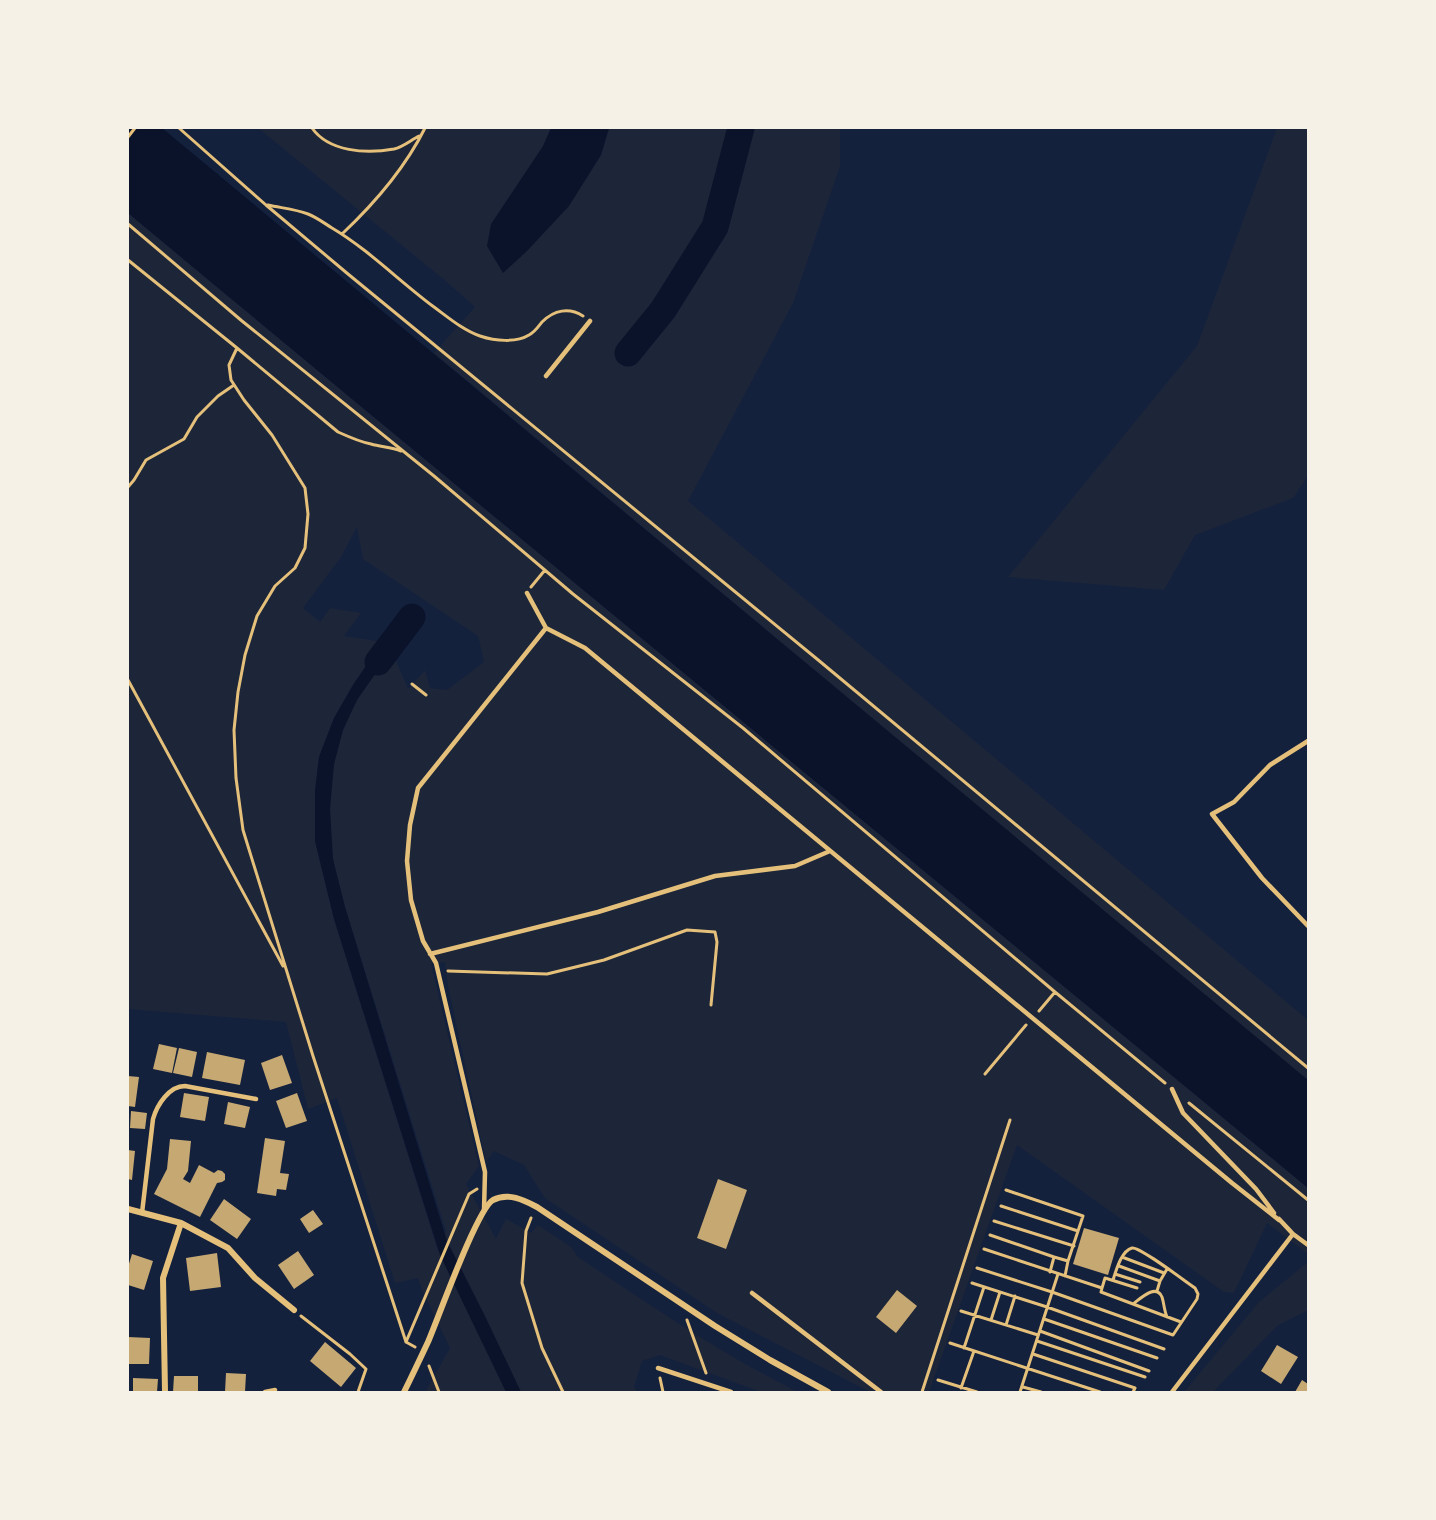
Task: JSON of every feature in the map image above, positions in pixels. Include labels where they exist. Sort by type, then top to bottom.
[{"type":"street","points":[[404,1392],[484,1210],[492,1200],[513,1197],[525,1201],[715,1326],[828,1392]]},
{"type":"street","points":[[128,1209],[181,1223],[228,1248],[255,1278],[294,1311]]},
{"type":"street","points":[[165,1392],[163,1278],[181,1223]]},
{"type":"lane","points":[[546,376],[590,321]]},
{"type":"lane","points":[[527,593],[546,628],[585,648],[1308,1245]]},
{"type":"lane","points":[[484,1210],[484,1172],[436,963],[423,941],[411,900],[406,861],[410,825],[418,788],[546,628]]},
{"type":"lane","points":[[1308,741],[1270,765],[1234,802],[1212,814],[1262,878],[1308,926]]},
{"type":"lane","points":[[429,954],[598,912],[715,876],[795,866],[830,851]]},
{"type":"lane","points":[[142,1213],[153,1119],[167,1095],[179,1086],[185,1086],[256,1099]]},
{"type":"lane","points":[[1172,1089],[1183,1113],[1256,1189],[1279,1220]]},
{"type":"lane","points":[[1172,1392],[1293,1234]]},
{"type":"lane","points":[[752,1293],[881,1392]]},
{"type":"lane","points":[[658,1368],[731,1392]]},
{"type":"lane","points":[[265,1392],[275,1390]]},
{"type":"path","points":[[128,137],[135,128]]},
{"type":"path","points":[[181,128],[266,205],[817,658],[1308,1068]]},
{"type":"path","points":[[312,128],[319,137],[343,148],[368,151],[396,148],[421,135]]},
{"type":"path","points":[[342,234],[363,214],[401,169],[425,128]]},
{"type":"path","points":[[266,205],[309,214],[342,234],[451,320],[482,337],[513,341],[527,337],[544,320],[556,312],[566,310],[581,314],[590,321]]},
{"type":"path","points":[[128,224],[573,594],[743,728],[1055,992],[985,1074]]},
{"type":"path","points":[[128,260],[338,432],[356,440],[405,453]]},
{"type":"path","points":[[237,348],[229,365],[231,380],[272,435],[305,488],[308,514],[305,548],[295,568],[275,586],[257,616],[241,673],[234,730],[236,778],[243,830],[286,972],[406,1342],[423,1352],[439,1392]]},
{"type":"path","points":[[128,487],[146,460],[184,440],[197,417],[234,384]]},
{"type":"path","points":[[534,584],[545,570]]},
{"type":"path","points":[[128,680],[286,972]]},
{"type":"path","points":[[412,684],[426,695]]},
{"type":"path","points":[[437,970],[547,974],[604,960],[687,930],[715,932],[717,942],[711,1005]]},
{"type":"path","points":[[922,1392],[1010,1120]]},
{"type":"path","points":[[406,1342],[469,1194],[477,1189]]},
{"type":"path","points":[[1005,1190],[1083,1216],[1065,1276]]},
{"type":"path","points":[[1000,1206],[1078,1231]]},
{"type":"path","points":[[531,1218],[526,1231],[522,1283],[542,1348],[563,1392]]},
{"type":"path","points":[[994,1221],[1074,1246]]},
{"type":"path","points":[[990,1235],[1068,1261]]},
{"type":"path","points":[[977,1268],[1173,1335],[1198,1294],[1195,1288],[1136,1248],[1130,1249],[1122,1257],[1113,1280]]},
{"type":"path","points":[[984,1250],[1102,1288]]},
{"type":"path","points":[[1050,1272],[1054,1257]]},
{"type":"path","points":[[1122,1257],[1164,1273]]},
{"type":"path","points":[[1119,1266],[1160,1281]]},
{"type":"path","points":[[1157,1291],[1167,1269]]},
{"type":"path","points":[[1020,1392],[1058,1274]]},
{"type":"path","points":[[1115,1274],[1140,1282]]},
{"type":"path","points":[[1137,1288],[1105,1278],[1101,1292],[1181,1322]]},
{"type":"path","points":[[972,1283],[1047,1306],[1164,1349]]},
{"type":"path","points":[[964,1348],[984,1287]]},
{"type":"path","points":[[1132,1304],[1146,1294],[1157,1291]]},
{"type":"path","points":[[1157,1291],[1161,1294],[1167,1317]]},
{"type":"path","points":[[991,1320],[1000,1292]]},
{"type":"path","points":[[1006,1325],[1015,1296]]},
{"type":"path","points":[[294,1311],[366,1369],[358,1392]]},
{"type":"path","points":[[961,1311],[1039,1333],[1149,1371]]},
{"type":"path","points":[[686,1318],[710,1386]]},
{"type":"path","points":[[1044,1319],[1157,1358]]},
{"type":"path","points":[[1037,1341],[1145,1377]]},
{"type":"path","points":[[950,1343],[1100,1392]]},
{"type":"path","points":[[961,1388],[974,1351]]},
{"type":"path","points":[[1032,1354],[1135,1388],[1133,1392]]},
{"type":"path","points":[[938,1380],[977,1392]]},
{"type":"path","points":[[1022,1387],[1041,1392]]},
{"type":"shaded area","points":[[128,128],[162,128],[1308,1080],[1308,1188],[128,213]]},
{"type":"shaded area","points":[[258,128],[551,128],[543,146],[601,155],[609,128],[840,128],[840,166],[793,303],[688,501],[1308,1020],[1308,1081],[434,353],[475,307]]},
{"type":"shaded area","points":[[551,128],[609,128],[601,155],[569,206],[503,273],[487,246],[491,224],[543,146]]},
{"type":"shaded area","points":[[1277,128],[1308,128],[1308,476],[1293,498],[1195,535],[1164,590],[1008,577],[1197,346]]},
{"type":"shaded area","points":[[128,213],[1308,1188],[1308,1254],[1267,1223],[1234,1293],[1224,1292],[1017,1145],[929,1392],[870,1392],[717,1313],[545,1198],[524,1165],[494,1151],[486,1162],[448,986],[445,962],[431,964],[479,1166],[466,1184],[496,1239],[506,1219],[531,1233],[538,1225],[571,1247],[578,1257],[686,1328],[741,1362],[798,1392],[761,1392],[660,1355],[642,1361],[634,1387],[637,1392],[425,1392],[450,1348],[418,1278],[395,1283],[337,1098],[308,1109],[286,1022],[128,1009]],"holes":[[[357,527],[363,559],[478,636],[484,662],[447,690],[430,688],[425,670],[408,689],[392,651],[357,700],[348,718],[336,757],[330,798],[331,838],[338,882],[446,1231],[438,1251],[334,919],[315,841],[315,791],[319,757],[334,718],[353,685],[383,642],[344,636],[361,613],[330,608],[320,622],[303,608],[341,557]]]},
{"type":"shaded area","points":[[398,629],[403,634],[357,700],[343,730],[334,764],[330,809],[333,859],[345,907],[447,1241],[521,1392],[506,1392],[440,1255],[334,919],[315,841],[315,791],[319,757],[334,718],[382,642],[388,641]]},
{"type":"shaded area","points":[[1308,1262],[1308,1310],[1277,1326],[1213,1392],[1184,1392],[1259,1302]]},
{"type":"building","points":[[159,1044],[177,1048],[172,1073],[153,1069]]},
{"type":"building","points":[[179,1048],[197,1052],[192,1077],[173,1073]]},
{"type":"building","points":[[207,1052],[245,1060],[240,1085],[202,1078]]},
{"type":"building","points":[[282,1055],[292,1083],[270,1090],[261,1063]]},
{"type":"building","points":[[128,1076],[139,1077],[135,1107],[128,1106]]},
{"type":"building","points":[[184,1093],[209,1097],[205,1121],[180,1117]]},
{"type":"building","points":[[297,1093],[307,1121],[286,1128],[276,1101]]},
{"type":"building","points":[[228,1102],[250,1107],[245,1128],[224,1124]]},
{"type":"building","points":[[131,1111],[147,1113],[145,1129],[130,1128]]},
{"type":"building","points":[[265,1138],[285,1141],[280,1173],[289,1174],[286,1190],[277,1189],[276,1196],[257,1193]]},
{"type":"building","points":[[170,1139],[191,1141],[188,1171],[183,1179],[190,1183],[199,1165],[214,1173],[218,1170],[225,1174],[225,1180],[217,1183],[200,1217],[154,1194],[167,1169]]},
{"type":"building","points":[[128,1150],[135,1151],[132,1180],[128,1179]]},
{"type":"building","points":[[718,1179],[747,1190],[726,1249],[697,1238]]},
{"type":"building","points":[[224,1199],[251,1219],[237,1239],[210,1220]]},
{"type":"building","points":[[313,1210],[323,1224],[309,1233],[300,1219]]},
{"type":"building","points":[[1084,1228],[1119,1238],[1108,1275],[1073,1264]]},
{"type":"building","points":[[298,1251],[314,1275],[294,1289],[278,1265]]},
{"type":"building","points":[[217,1253],[221,1287],[190,1291],[186,1258]]},
{"type":"building","points":[[132,1254],[153,1261],[144,1290],[128,1285],[128,1267]]},
{"type":"building","points":[[897,1290],[917,1306],[896,1333],[876,1317]]},
{"type":"building","points":[[128,1337],[150,1338],[149,1364],[128,1364]]},
{"type":"building","points":[[325,1342],[356,1368],[341,1387],[310,1361]]},
{"type":"building","points":[[1277,1345],[1298,1357],[1281,1384],[1261,1371]]},
{"type":"building","points":[[226,1373],[246,1374],[245,1392],[225,1392]]},
{"type":"building","points":[[174,1376],[198,1376],[198,1392],[173,1392]]},
{"type":"building","points":[[133,1378],[158,1379],[157,1392],[133,1392]]},
{"type":"building","points":[[1302,1380],[1308,1384],[1308,1392],[1295,1392]]},
{"type":"waterway","points":[[628,353],[663,310],[715,227],[741,128]]},
{"type":"waterway","points":[[378,662],[412,617]]}]
